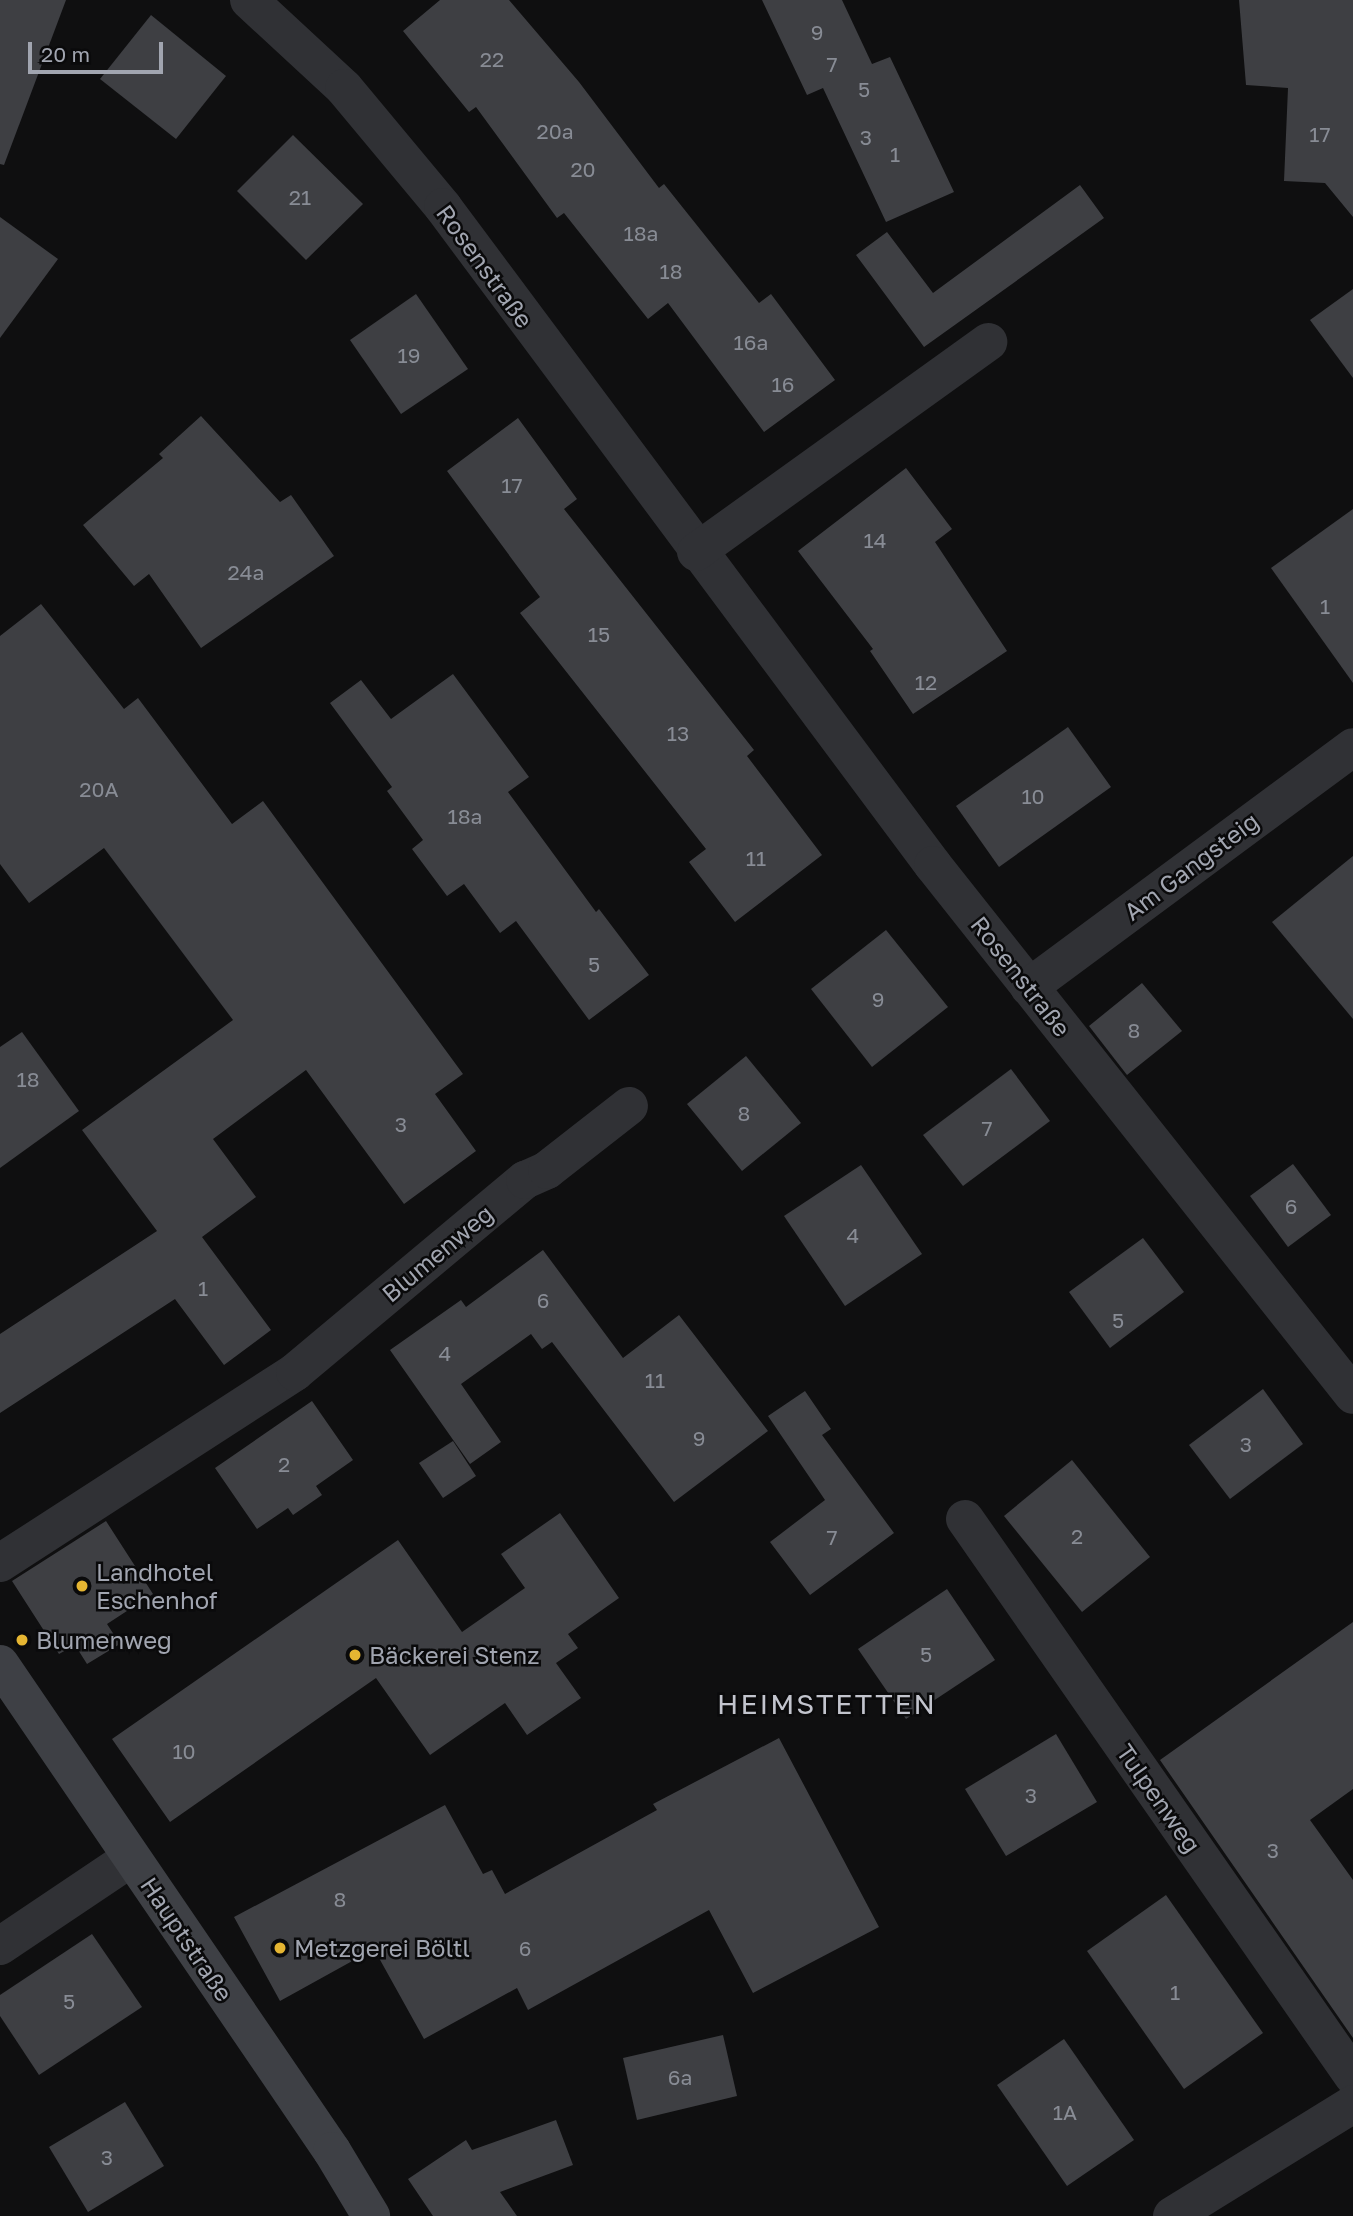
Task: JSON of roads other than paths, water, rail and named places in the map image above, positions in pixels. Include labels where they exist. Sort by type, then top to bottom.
[{"type":"street","name":"Rosenstraße","points":[[249,0],[344,88],[443,207],[696,552],[1029,987],[1353,1395]]},
{"type":"street","points":[[696,552],[988,342]]},
{"type":"street","name":"Am Gangsteig","points":[[1029,987],[1349,757]]},
{"type":"street","name":"Blumenweg","points":[[0,1563],[295,1372],[525,1180],[547,1171],[629,1106]]},
{"type":"street","name":"Tulpenweg","points":[[965,1519],[1353,2076]]},
{"type":"street","name":"Hauptstraße","points":[[0,1664],[332,2151],[371,2216]]},
{"type":"street","points":[[0,1946],[131,1858]]},
{"type":"street","points":[[1172,2216],[1353,2104]]},
{"type":"place","name":"Landhotel Eschenhof","points":[[82,1586]]},
{"type":"place","name":"Blumenweg","points":[[22,1640]]},
{"type":"place","name":"Bäckerei Stenz","points":[[355,1655]]},
{"type":"place","name":"Metzgerei Böltl","points":[[280,1948]]},
{"type":"district","name":"HEIMSTETTEN","points":[[827,1704]]}]
